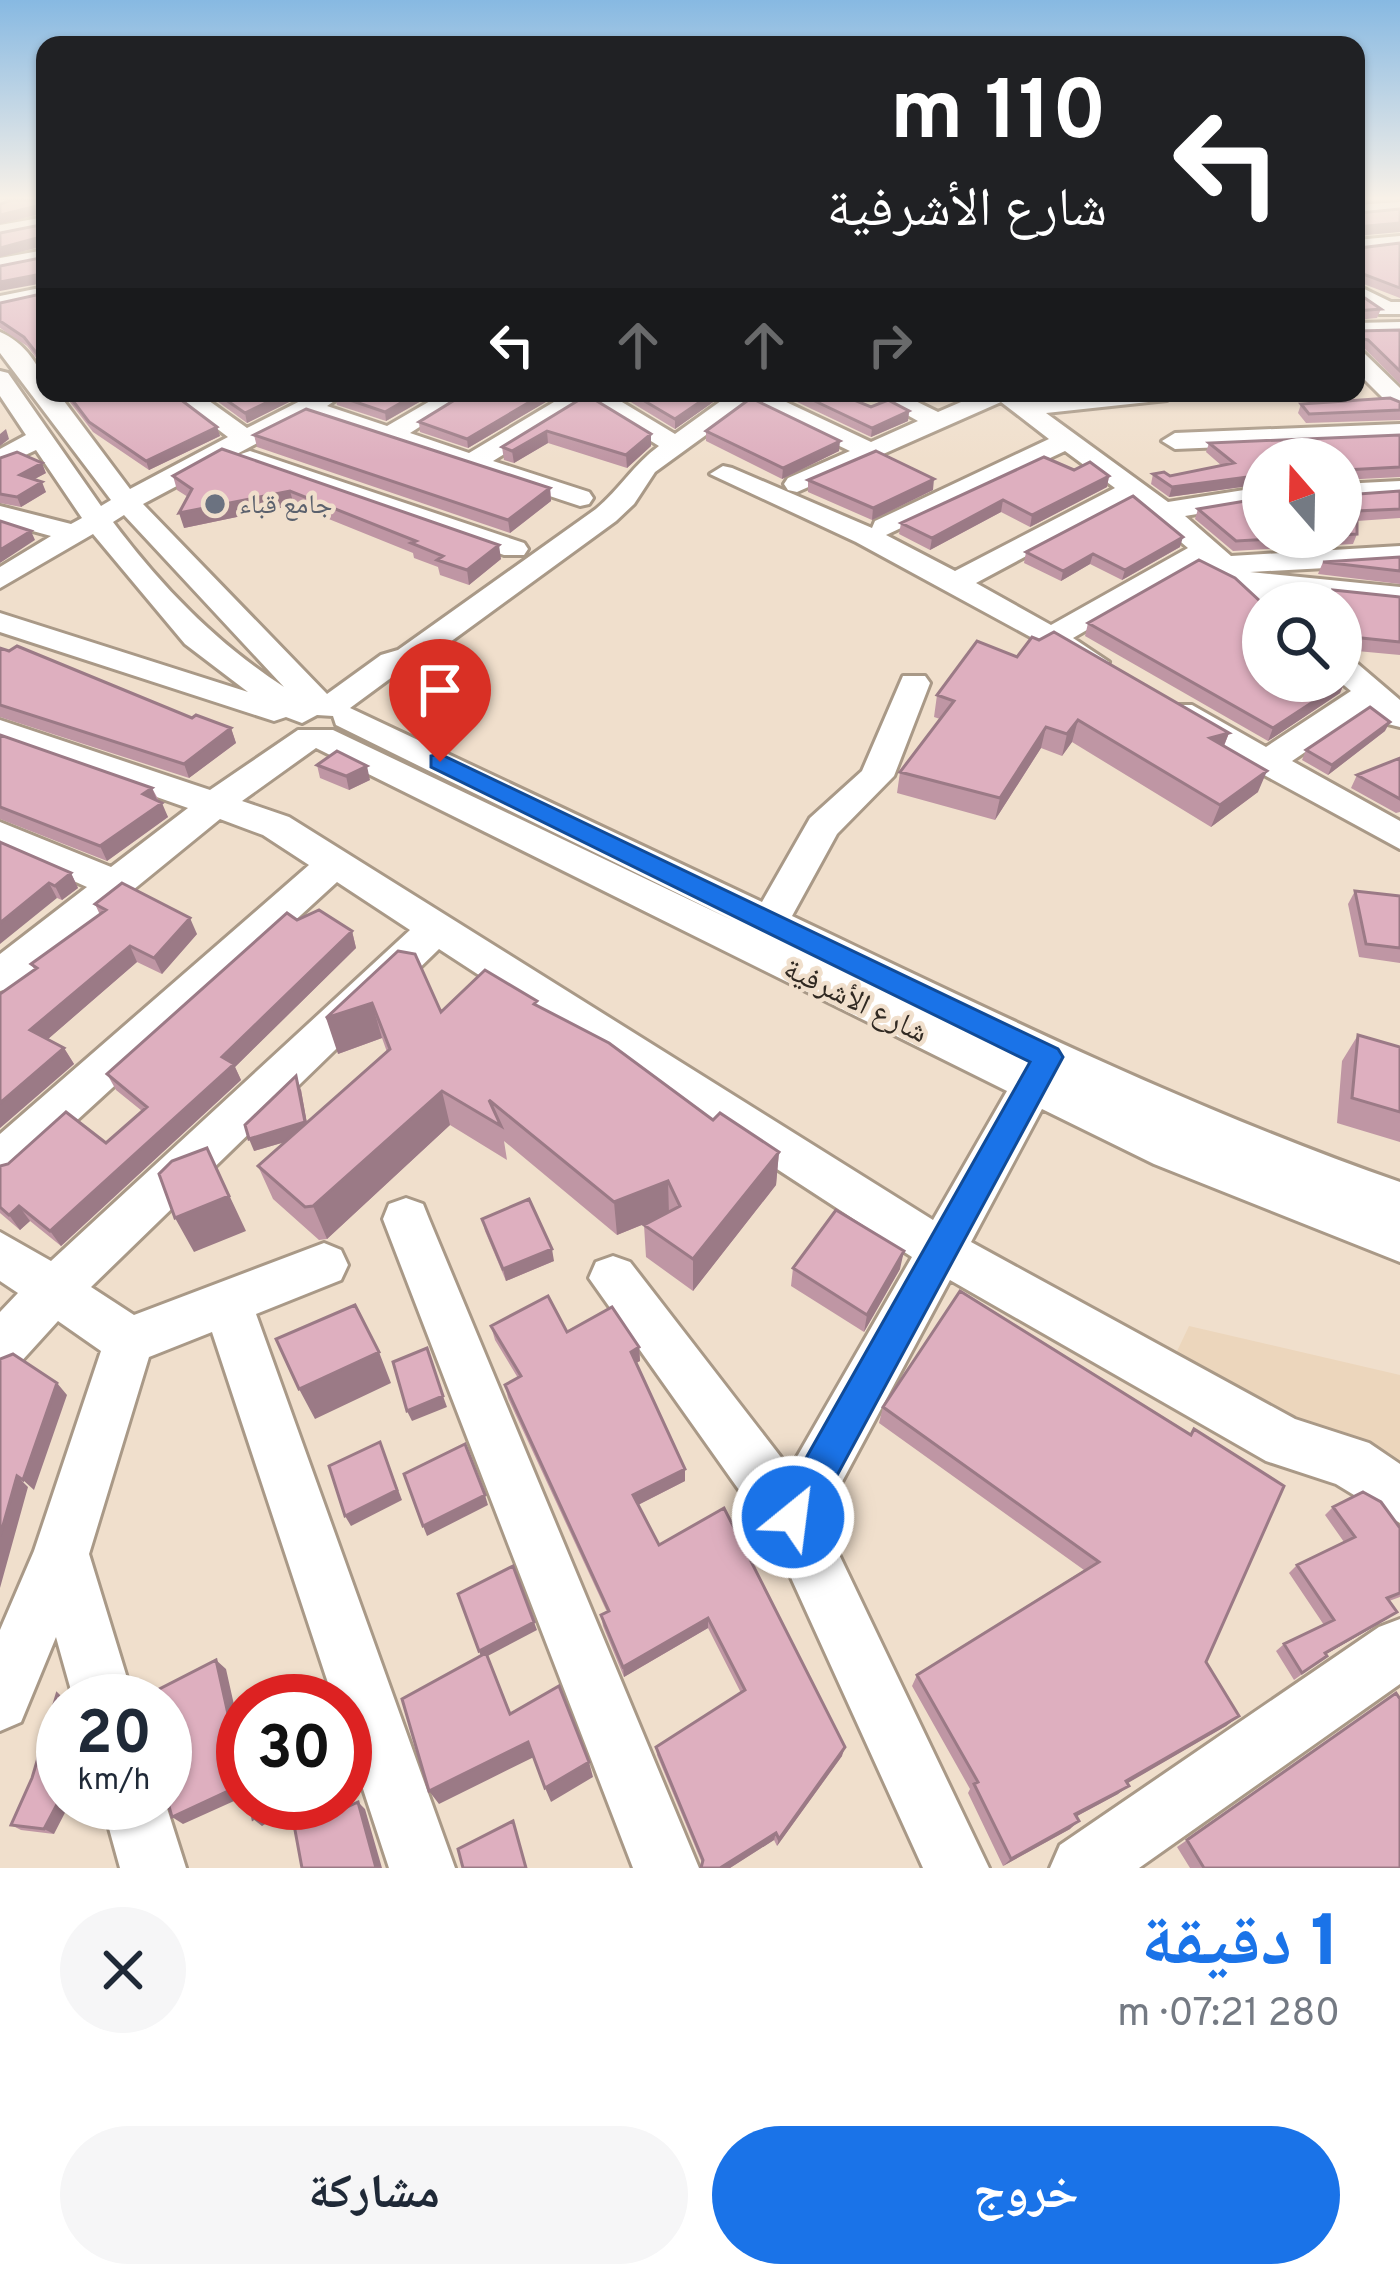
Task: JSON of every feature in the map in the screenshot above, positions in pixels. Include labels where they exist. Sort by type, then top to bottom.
[{"type":"street","points":[[0,302],[36,294]]},
{"type":"street","points":[[1365,296],[1387,309],[1400,308]]},
{"type":"street","points":[[1365,330],[1400,328]]},
{"type":"street","name":"شارع الأشرفية","points":[[0,339],[36,370]]},
{"type":"street","points":[[1372,373],[1400,400]]},
{"type":"street","name":"شارع الأشرفية","points":[[0,378],[40,437],[86,528],[199,640],[319,719],[1040,1072],[1170,1151],[1400,1241]]},
{"type":"street","name":"شارع الأشرفية","points":[[58,402],[126,502],[319,719],[398,742],[763,935]]},
{"type":"street","points":[[0,622],[319,719],[384,685],[410,664],[404,648],[410,635],[514,549],[234,443],[191,402]]},
{"type":"street","points":[[0,579],[126,502],[313,402]]},
{"type":"street","points":[[328,402],[389,435],[580,498]]},
{"type":"street","points":[[389,435],[446,402]]},
{"type":"street","points":[[472,462],[573,402]]},
{"type":"street","points":[[603,402],[674,444]]},
{"type":"street","points":[[710,402],[722,412]]},
{"type":"street","points":[[1,975],[392,662],[410,657],[606,515],[625,498],[637,476],[736,402]]},
{"type":"street","points":[[767,402],[872,452]]},
{"type":"street","points":[[899,402],[941,422]]},
{"type":"street","points":[[797,484],[996,402]]},
{"type":"street","points":[[1013,402],[1163,511],[1244,582]]},
{"type":"street","points":[[1121,402],[1215,470]]},
{"type":"street","points":[[1160,430],[1400,432]]},
{"type":"street","points":[[0,459],[40,437]]},
{"type":"street","points":[[885,527],[1067,440]]},
{"type":"street","points":[[723,474],[858,529],[958,581],[1400,837]]},
{"type":"street","points":[[958,581],[1133,489]]},
{"type":"street","points":[[1362,491],[1400,489]]},
{"type":"street","points":[[1163,511],[1242,498]]},
{"type":"street","points":[[0,514],[86,528]]},
{"type":"street","points":[[1051,638],[1224,565],[1400,555]]},
{"type":"street","points":[[1224,565],[1400,596]]},
{"type":"street","points":[[763,935],[823,827],[877,776],[914,683]]},
{"type":"street","points":[[1267,762],[1390,707],[1362,684]]},
{"type":"street","points":[[384,685],[387,720],[398,742]]},
{"type":"street","points":[[0,730],[276,826],[942,1251],[1285,1442],[1350,1462],[1400,1496]]},
{"type":"street","points":[[0,834],[116,884]]},
{"type":"street","points":[[0,1162],[335,863]]},
{"type":"street","points":[[0,1348],[54,1290],[437,928]]},
{"type":"street","points":[[793,1517],[1040,1072]]},
{"type":"street","name":"شارع الأشرفية","points":[[1040,1072],[1400,1202]]},
{"type":"street","points":[[406,1219],[666,1868]]},
{"type":"street","points":[[0,1253],[129,1341]]},
{"type":"street","points":[[0,1701],[61,1553],[129,1341],[324,1264]]},
{"type":"street","points":[[613,1278],[793,1517],[956,1868]]},
{"type":"street","points":[[226,1300],[422,1868]]},
{"type":"street","points":[[61,1553],[96,1674]]},
{"type":"street","points":[[1083,1868],[1400,1648]]},
{"type":"street","points":[[142,1830],[153,1868]]},
{"type":"shaded area","points":[[1189,1326],[1400,1375],[1400,1499],[1169,1368]]},
{"type":"building","points":[[36,295],[36,352],[24,337],[0,321],[0,303]]},
{"type":"building","points":[[1365,298],[1381,309],[1365,310]]},
{"type":"building","points":[[1400,330],[1400,371],[1368,340],[1365,331]]},
{"type":"building","points":[[1390,398],[1400,402],[1400,410],[1309,414],[1301,404],[1365,402]]},
{"type":"building","points":[[74,402],[184,402],[217,427],[146,461],[89,422]]},
{"type":"building","points":[[229,402],[268,402],[245,413]]},
{"type":"building","points":[[356,402],[402,402],[385,412]]},
{"type":"building","points":[[451,402],[530,402],[467,439],[419,422]]},
{"type":"building","points":[[576,402],[598,402],[651,434],[626,455],[547,431],[512,451],[502,447]]},
{"type":"building","points":[[646,402],[700,402],[675,419]]},
{"type":"building","points":[[746,402],[759,402],[840,441],[783,468],[706,431]]},
{"type":"building","points":[[817,402],[859,402],[871,407],[892,402],[909,411],[872,428]]},
{"type":"building","points":[[306,409],[550,488],[508,520],[254,435]]},
{"type":"building","points":[[1400,435],[1400,467],[1362,469],[1362,438],[1328,438]]},
{"type":"building","points":[[1242,442],[1242,478],[1172,487],[1153,474],[1170,476],[1234,463],[1209,443]]},
{"type":"building","points":[[222,449],[499,545],[467,570],[437,560],[443,556],[411,543],[416,541],[290,491],[179,513],[192,489],[173,476]]},
{"type":"building","points":[[876,451],[934,479],[873,508],[808,480]]},
{"type":"building","points":[[17,452],[42,463],[20,475],[42,482],[17,497],[0,494],[0,458]]},
{"type":"building","points":[[1044,457],[1074,470],[1090,462],[1109,476],[1032,515],[1003,500],[932,538],[901,523]]},
{"type":"building","points":[[1400,491],[1400,509],[1362,511],[1362,494]]},
{"type":"building","points":[[1133,496],[1183,537],[1125,570],[1093,554],[1063,571],[1026,552]]},
{"type":"building","points":[[1242,502],[1242,541],[1236,541],[1198,509]]},
{"type":"building","points":[[0,521],[31,531],[0,550]]},
{"type":"building","points":[[1400,557],[1400,571],[1323,562]]},
{"type":"building","points":[[1199,560],[1242,584],[1242,702],[1313,702],[1273,728],[1088,623]]},
{"type":"building","points":[[1362,593],[1400,597],[1400,642],[1362,638]]},
{"type":"building","points":[[1054,632],[1229,733],[1210,738],[1267,771],[1220,805],[1078,720],[1067,734],[1046,727],[1000,798],[900,772],[954,701],[937,695],[977,641],[1017,657],[1032,637],[1039,640]]},
{"type":"building","points":[[17,646],[192,718],[196,715],[231,728],[184,764],[0,705],[0,648],[9,651]]},
{"type":"building","points":[[1370,707],[1390,722],[1332,765],[1306,750]]},
{"type":"building","points":[[0,735],[152,788],[143,794],[162,803],[100,846],[0,807]]},
{"type":"building","points":[[337,751],[367,766],[346,776],[317,765]]},
{"type":"building","points":[[1400,758],[1400,799],[1357,775]]},
{"type":"building","points":[[0,842],[71,873],[55,886],[49,883],[0,923]]},
{"type":"building","points":[[122,883],[190,918],[154,958],[130,946],[30,1030],[64,1048],[0,1103],[0,994],[37,968],[31,964],[106,910],[95,904]]},
{"type":"building","points":[[1355,891],[1400,896],[1400,948],[1366,944]]},
{"type":"building","points":[[319,910],[352,931],[222,1057],[234,1064],[50,1231],[19,1206],[9,1215],[0,1207],[0,1166],[66,1112],[106,1143],[147,1107],[107,1074],[287,913],[297,920]]},
{"type":"building","points":[[398,951],[415,954],[441,1012],[485,970],[537,1001],[534,1004],[609,1043],[713,1120],[720,1113],[779,1152],[693,1259],[644,1225],[680,1206],[668,1181],[614,1202],[489,1100],[501,1126],[442,1091],[313,1206],[305,1207],[258,1166],[390,1049],[372,1003],[326,1018]]},
{"type":"building","points":[[1358,1035],[1400,1047],[1400,1112],[1352,1098]]},
{"type":"building","points":[[296,1076],[305,1122],[249,1139],[245,1125]]},
{"type":"building","points":[[207,1148],[229,1196],[175,1218],[159,1174],[172,1161]]},
{"type":"building","points":[[529,1199],[552,1249],[503,1269],[482,1219]]},
{"type":"building","points":[[836,1210],[904,1251],[867,1315],[793,1268]]},
{"type":"building","points":[[960,1291],[1191,1435],[1194,1429],[1284,1486],[1206,1662],[1239,1716],[1126,1781],[1129,1786],[1075,1814],[1079,1821],[1011,1859],[974,1784],[978,1782],[917,1675],[1099,1562],[883,1407]]},
{"type":"building","points":[[548,1296],[567,1332],[612,1307],[639,1347],[631,1352],[685,1469],[633,1495],[659,1545],[724,1508],[845,1747],[779,1839],[776,1833],[720,1868],[701,1868],[703,1860],[656,1747],[745,1690],[708,1618],[623,1667],[601,1615],[609,1611],[505,1385],[521,1376],[491,1326]]},
{"type":"building","points":[[355,1305],[379,1352],[299,1389],[276,1339]]},
{"type":"building","points":[[427,1348],[443,1396],[407,1411],[393,1362]]},
{"type":"building","points":[[13,1354],[57,1383],[23,1480],[17,1476],[0,1536],[0,1359]]},
{"type":"building","points":[[380,1442],[397,1490],[345,1516],[329,1466]]},
{"type":"building","points":[[465,1444],[485,1495],[423,1526],[404,1474]]},
{"type":"building","points":[[1363,1492],[1381,1502],[1400,1528],[1400,1593],[1387,1598],[1397,1612],[1325,1653],[1302,1673],[1284,1644],[1334,1620],[1297,1565],[1355,1537],[1333,1507]]},
{"type":"building","points":[[513,1566],[534,1622],[479,1651],[458,1594]]},
{"type":"building","points":[[486,1653],[510,1714],[559,1686],[589,1762],[545,1788],[528,1742],[429,1791],[402,1699]]},
{"type":"building","points":[[216,1660],[216,1797],[192,1808],[192,1674]]},
{"type":"building","points":[[1396,1693],[1400,1699],[1400,1868],[1204,1868],[1187,1840]]},
{"type":"building","points":[[36,1765],[36,1828],[11,1825]]},
{"type":"building","points":[[513,1821],[526,1868],[463,1868],[458,1849]]},
{"type":"building","points":[[295,1830],[366,1830],[376,1868],[302,1868]]},
{"type":"place","name":"جامع قباء","points":[[215,504]]},
{"type":"route","points":[[440,762],[1048,1057],[793,1517]]}]
